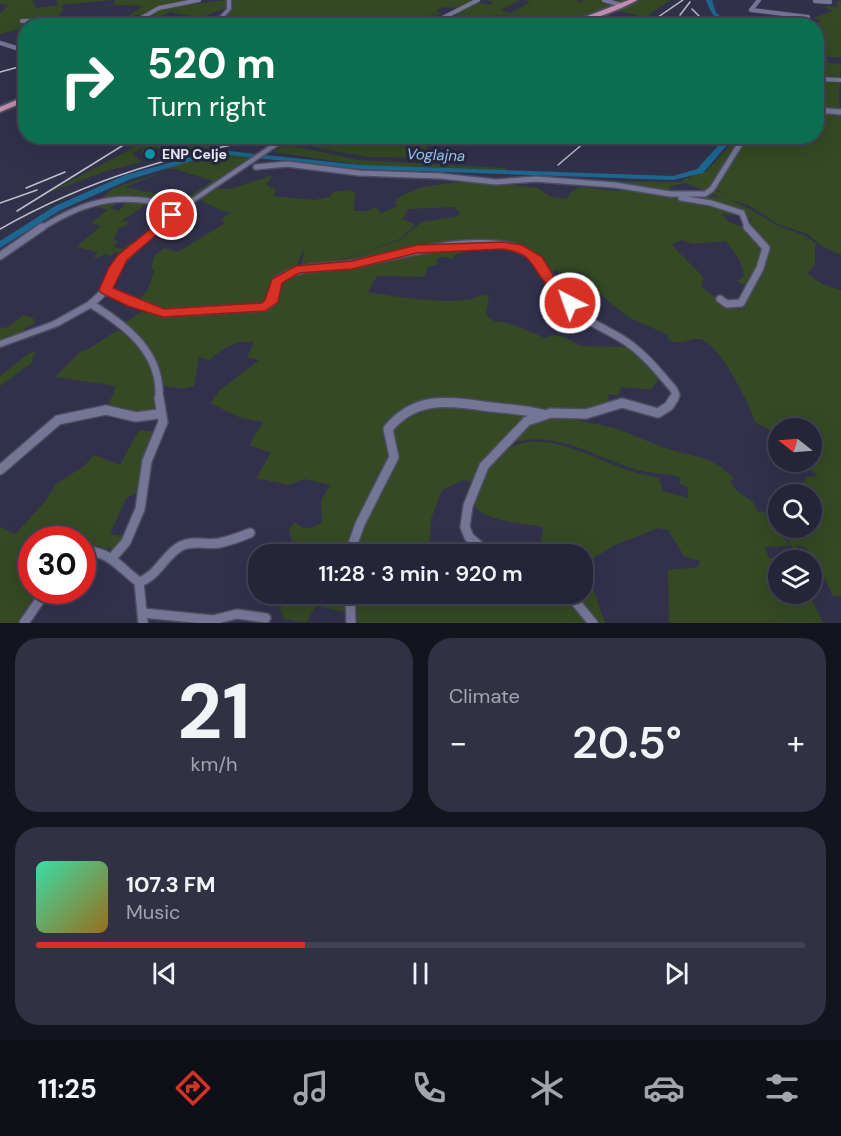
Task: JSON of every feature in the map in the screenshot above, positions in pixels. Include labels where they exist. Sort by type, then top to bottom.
[{"type":"main road","points":[[221,18],[229,9],[231,0]]},
{"type":"main road","points":[[587,18],[634,0]]},
{"type":"main road","points":[[0,110],[18,102]]},
{"type":"street","points":[[141,18],[157,9],[199,0]]},
{"type":"street","points":[[442,18],[475,0]]},
{"type":"street","points":[[604,0],[621,4]]},
{"type":"street","points":[[759,0],[751,10],[808,17]]},
{"type":"street","points":[[815,1],[830,2],[829,0]]},
{"type":"street","points":[[0,43],[18,49]]},
{"type":"street","points":[[824,79],[841,80]]},
{"type":"street","points":[[824,111],[841,112]]},
{"type":"street","points":[[0,344],[55,324],[91,304],[106,290],[115,267],[122,258],[183,207],[253,164],[279,144]]},
{"type":"street","points":[[253,164],[287,164],[359,173],[441,176],[496,182],[536,179],[638,188],[675,194],[710,192],[740,144]]},
{"type":"street","points":[[253,164],[270,171]]},
{"type":"street","points":[[638,188],[658,195],[711,203],[742,213],[748,229],[764,244],[767,252],[741,303],[727,304],[720,299]]},
{"type":"street","points":[[0,256],[40,228],[83,206],[120,199],[142,198],[183,207]]},
{"type":"street","points":[[106,290],[133,303],[163,313],[265,307],[272,302],[276,281],[296,270],[352,265],[428,248],[503,245],[518,248],[538,259],[547,277],[579,313],[631,345],[638,355],[673,385],[676,395],[669,406],[658,413],[622,403],[586,414],[544,415],[445,401],[421,405],[407,411],[388,429],[394,457],[360,524],[354,544]]},
{"type":"street","points":[[91,304],[139,339],[147,351],[159,379],[158,414],[163,422],[147,461],[140,509],[126,542],[112,558]]},
{"type":"street","points":[[0,470],[57,420],[106,410],[136,417],[158,414]]},
{"type":"street","points":[[475,544],[465,527],[468,506],[478,476],[484,466],[527,421],[544,415]]},
{"type":"street","points":[[139,582],[151,577],[169,553],[179,546],[191,543],[220,543],[250,533]]},
{"type":"street","points":[[96,551],[112,558],[139,582],[143,618],[213,620],[237,614],[266,618]]},
{"type":"street","points":[[24,623],[37,604]]},
{"type":"street","points":[[350,604],[351,623]]},
{"type":"street","points":[[577,604],[593,623]]},
{"type":"green space","points":[[0,0],[35,0],[32,1],[36,8],[58,5],[56,0],[112,0],[62,5],[63,11],[57,18],[18,18],[18,30],[0,34],[0,13],[9,5],[0,4]]},
{"type":"green space","points":[[115,0],[198,0],[191,2],[195,4],[227,0],[228,7],[205,16],[221,16],[219,18],[200,18],[170,12],[158,18],[142,18],[145,16],[136,15],[124,18],[144,6],[118,5],[63,11],[114,5]]},
{"type":"green space","points":[[233,0],[473,1],[458,8],[444,7],[437,10],[441,15],[421,18],[223,18],[233,7]]},
{"type":"green space","points":[[485,0],[520,0],[501,10],[510,13],[530,2],[525,0],[577,0],[579,3],[584,0],[630,0],[578,18],[507,18],[510,16],[501,15],[452,18],[457,16],[453,14],[475,2],[490,5],[493,2]]},
{"type":"green space","points":[[641,0],[670,0],[645,18],[634,18],[637,15],[613,10],[598,16],[604,18],[589,18]]},
{"type":"green space","points":[[836,1],[841,1],[841,57],[825,57],[829,63],[841,64],[839,98],[841,111],[833,111],[841,112],[841,255],[821,246],[808,234],[778,224],[748,205],[725,198],[812,241],[817,245],[815,245],[815,265],[807,273],[822,284],[841,290],[841,596],[833,596],[822,573],[822,550],[807,550],[797,545],[797,550],[794,550],[786,538],[822,538],[822,484],[802,484],[806,477],[818,476],[813,472],[822,472],[822,418],[768,418],[768,429],[755,422],[733,376],[716,351],[707,343],[699,339],[682,342],[668,340],[668,335],[628,317],[590,286],[589,278],[582,273],[560,273],[557,270],[547,273],[534,254],[509,245],[476,243],[442,245],[404,251],[347,266],[325,266],[402,239],[421,222],[459,216],[460,213],[454,207],[409,209],[402,219],[415,224],[402,238],[318,267],[301,266],[305,246],[298,262],[299,267],[275,281],[271,302],[266,306],[163,312],[134,302],[142,296],[150,284],[154,270],[151,269],[154,256],[164,248],[178,252],[225,223],[221,219],[232,212],[225,212],[198,199],[216,188],[230,189],[273,175],[266,185],[276,190],[273,196],[314,200],[330,197],[333,192],[349,190],[355,193],[354,211],[368,211],[375,207],[381,213],[398,206],[395,203],[397,198],[422,187],[471,180],[538,188],[549,196],[567,199],[570,193],[579,187],[617,191],[628,187],[644,192],[721,197],[709,193],[717,191],[730,196],[717,190],[715,186],[742,144],[824,144],[824,78],[826,78],[824,78],[824,18],[813,18],[833,11],[823,6],[838,7]],"holes":[[[666,196],[692,198],[738,211],[752,219],[753,221],[747,221],[747,224],[751,225],[750,229],[766,245],[768,253],[749,285],[744,306],[741,306],[740,310],[722,303],[701,286],[704,278],[671,244],[683,240],[692,244],[726,241],[740,261],[744,277],[737,280],[741,284],[747,284],[762,262],[766,248],[759,240],[751,238],[740,226],[729,222],[721,214],[743,216],[741,213],[697,200]]]},
{"type":"green space","points":[[136,144],[162,144],[161,147],[167,149],[198,144],[228,144],[169,155],[156,147],[140,153],[143,147],[132,154],[142,162],[106,171],[48,193]]},
{"type":"green space","points":[[299,144],[426,144],[429,158],[367,157]]},
{"type":"green space","points":[[731,144],[738,144],[707,192],[686,183],[671,186],[669,193],[581,181],[684,182],[682,180],[707,171]]},
{"type":"green space","points":[[294,146],[358,160],[506,168],[507,172],[362,165],[273,152],[281,147]]},
{"type":"green space","points":[[241,155],[258,157],[184,203],[140,197],[99,200],[114,188],[171,169],[159,169],[205,157]],"holes":[[[171,169],[213,181],[183,200],[125,187]]]},
{"type":"green space","points":[[128,200],[150,202],[120,222],[128,221],[127,225],[118,229],[114,240],[118,242],[113,247],[123,249],[130,243],[133,245],[123,254],[115,252],[111,256],[106,254],[94,259],[97,252],[76,247],[101,226],[91,223],[108,210],[92,206],[120,201],[110,208],[119,211]]},
{"type":"green space","points":[[482,247],[455,255],[453,260],[447,257],[437,258],[438,264],[428,267],[424,277],[377,276],[368,292],[443,301],[472,299],[481,295],[489,296],[486,315],[494,321],[509,323],[545,338],[554,335],[565,337],[580,346],[629,347],[661,376],[651,390],[621,387],[618,396],[608,394],[609,401],[597,410],[549,412],[444,400],[389,424],[392,457],[352,544],[292,544],[289,529],[295,522],[301,527],[308,528],[322,522],[321,500],[330,485],[304,479],[289,485],[256,478],[271,453],[249,445],[263,422],[241,418],[210,403],[219,391],[259,360],[247,357],[254,342],[242,342],[230,346],[210,360],[199,357],[194,386],[183,389],[163,386],[158,367],[149,350],[122,324],[146,309],[267,308],[276,286],[287,274],[427,249]]},
{"type":"green space","points":[[23,315],[33,318],[35,323],[25,328],[23,334],[0,341],[0,328],[8,327]]},
{"type":"green space","points":[[118,330],[136,340],[150,363],[156,388],[154,409],[148,415],[107,409],[116,386],[55,377],[81,351]]},
{"type":"green space","points":[[37,352],[32,357],[33,362],[0,386],[0,376],[29,353]]},
{"type":"green space","points":[[435,403],[531,414],[482,465],[472,482],[464,480],[442,490],[431,519],[429,544],[353,544],[396,458],[389,434],[408,412]]},
{"type":"green space","points":[[558,416],[615,428],[665,448],[706,459],[720,466],[734,478],[730,482],[737,491],[753,502],[758,512],[763,511],[768,517],[768,538],[784,538],[790,546],[765,547],[768,555],[768,604],[814,604],[823,623],[669,623],[668,570],[698,567],[700,561],[684,556],[668,530],[657,528],[617,544],[593,557],[593,544],[540,544],[543,527],[497,519],[481,512],[475,507],[476,494],[482,478],[493,462],[507,450],[521,443],[537,442],[571,448],[624,469],[659,478],[663,491],[688,498],[688,487],[680,484],[679,477],[635,469],[560,442],[529,440],[513,443],[511,440],[528,422]]},
{"type":"green space","points":[[139,430],[156,432],[144,461],[139,492],[126,498],[110,534],[123,536],[121,544],[113,550],[96,546],[96,526],[22,526],[43,504],[57,483],[84,466],[94,455],[120,465]]},
{"type":"green space","points":[[0,527],[15,534],[18,531],[18,604],[33,604],[19,623],[0,623]]},
{"type":"green space","points":[[593,588],[605,623],[355,623],[354,604],[593,604]]},
{"type":"green space","points":[[283,604],[349,604],[349,613],[316,606],[306,623],[284,619],[280,610]]},
{"type":"waterway","name":"Voglajna","points":[[709,0],[714,14],[720,18]]},
{"type":"waterway","name":"Voglajna","points":[[0,245],[58,208],[128,177],[194,158],[229,153],[360,167],[673,178],[700,171],[725,144]]},
{"type":"railway","points":[[657,18],[683,0]]},
{"type":"railway","points":[[680,15],[690,2]]},
{"type":"railway","points":[[692,9],[701,18]]},
{"type":"railway","points":[[0,72],[18,67]]},
{"type":"railway","points":[[17,211],[125,144]]},
{"type":"railway","points":[[0,229],[33,211],[101,182],[171,159],[239,144]]},
{"type":"railway","points":[[558,165],[583,144]]},
{"type":"railway","points":[[26,188],[65,172]]},
{"type":"railway","points":[[0,203],[37,190]]},
{"type":"place","name":"ENP Celje","points":[[150,154]]},
{"type":"route","points":[[172,215],[122,258],[115,267],[106,290],[133,303],[163,313],[217,308],[265,307],[272,302],[276,281],[288,272],[352,265],[417,249],[503,245],[518,248],[538,259],[547,277],[570,303]]}]
